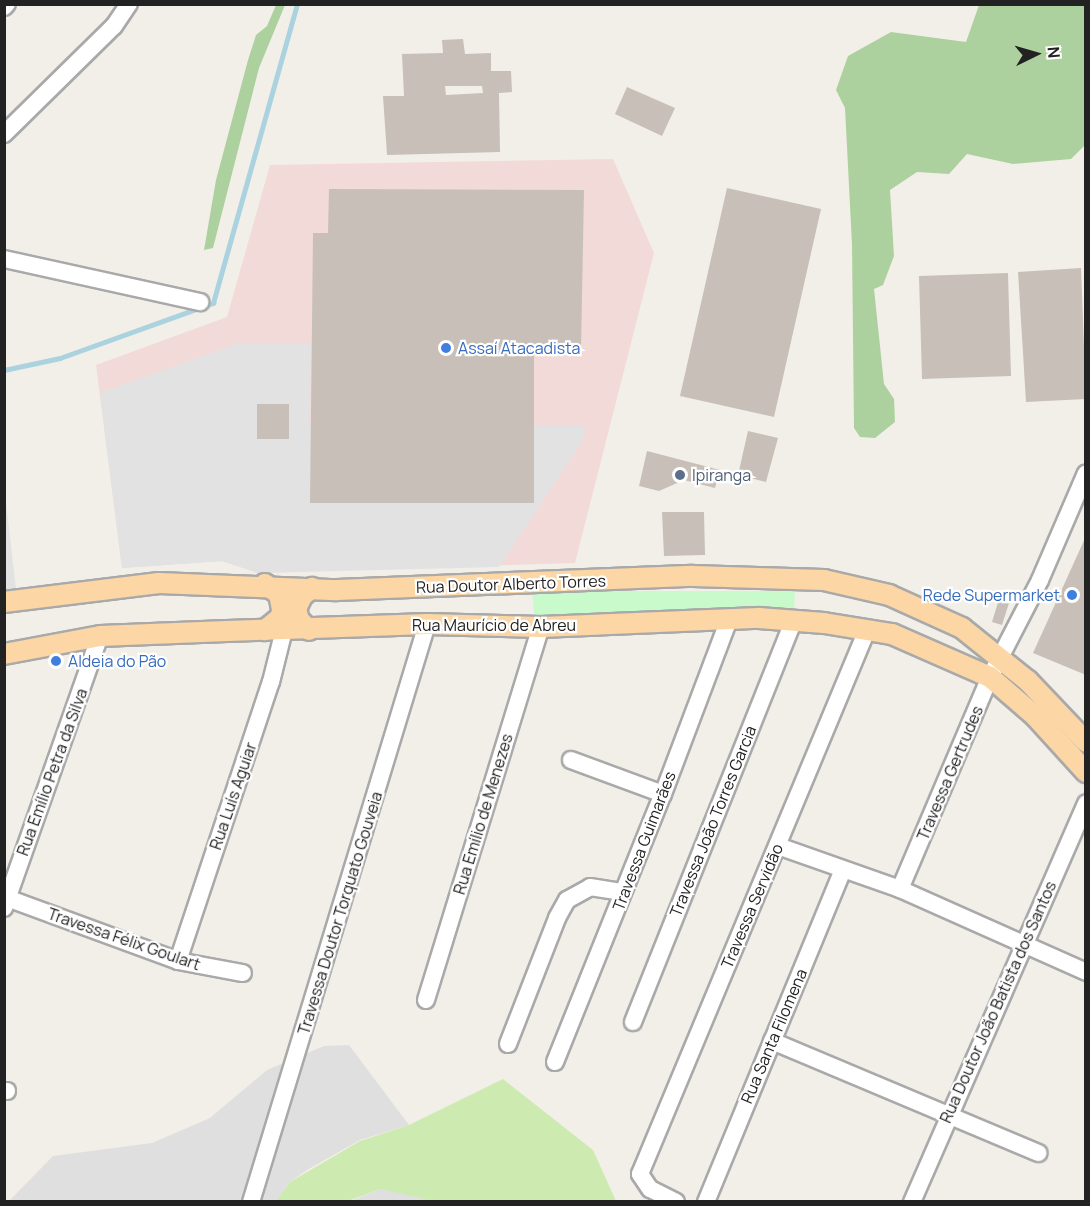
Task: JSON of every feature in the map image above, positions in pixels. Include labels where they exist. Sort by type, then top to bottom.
[{"type":"main road","name":"Rua Doutor Alberto Torres","points":[[4,602],[129,584],[265,584],[312,588],[693,576],[803,578],[852,584],[941,615],[1000,656],[1086,742]]},
{"type":"main road","points":[[265,584],[279,594],[282,610],[275,630]]},
{"type":"main road","points":[[309,630],[299,620],[296,609],[302,596],[312,588]]},
{"type":"main road","name":"Rua Maurício de Abreu","points":[[4,654],[100,636],[426,624],[541,627],[729,619],[794,620],[867,630],[932,649],[990,677],[1007,688],[1086,772]]},
{"type":"street","points":[[4,134],[114,26],[129,4]]},
{"type":"street","points":[[4,259],[200,302]]},
{"type":"street","name":"Travessa Gertrudes","points":[[900,889],[990,677],[1040,580],[1086,473]]},
{"type":"street","name":"Travessa Guimarães","points":[[555,1062],[663,794],[729,619]]},
{"type":"street","name":"Travessa João Torres Garcia","points":[[633,1022],[794,620]]},
{"type":"street","name":"Travessa Doutor Torquato Gouveia","points":[[251,1202],[426,624]]},
{"type":"street","name":"Rua Emílio de Menezes","points":[[426,1000],[541,627]]},
{"type":"street","name":"Rua Luís Aguiar","points":[[178,960],[272,682],[275,630]]},
{"type":"street","name":"Travessa Servidão","points":[[676,1202],[642,1181],[640,1174],[867,630]]},
{"type":"street","name":"Rua Emílio Petra da Silva","points":[[6,903],[100,636]]},
{"type":"street","points":[[571,760],[663,794]]},
{"type":"street","name":"Rua Doutor João Batista dos Santos","points":[[912,1202],[1086,803]]},
{"type":"street","points":[[778,846],[900,889],[1086,972]]},
{"type":"street","name":"Rua Santa Filomena","points":[[706,1202],[843,870]]},
{"type":"street","points":[[508,1044],[556,918],[567,900],[590,887],[623,892]]},
{"type":"street","name":"Travessa Félix Goulart","points":[[6,903],[178,960],[243,973]]},
{"type":"street","points":[[772,1041],[1038,1153]]},
{"type":"shaded area","points":[[613,159],[654,253],[575,563],[258,573],[222,561],[122,568],[96,365],[227,317],[270,165]]},
{"type":"shaded area","points":[[236,344],[311,344],[310,425],[585,426],[583,440],[499,567],[258,573],[222,561],[122,568],[100,393]]},
{"type":"shaded area","points":[[4,485],[16,589],[5,591],[4,591]]},
{"type":"shaded area","points":[[349,1045],[409,1125],[360,1140],[307,1170],[290,1182],[276,1201],[8,1202],[53,1156],[152,1143],[210,1118],[267,1070],[324,1046]]},
{"type":"shaded area","points":[[381,1189],[431,1198],[433,1201],[348,1202]]},
{"type":"green space","points":[[276,5],[285,5],[259,68],[213,248],[204,250],[216,180],[248,60],[256,35],[267,26]]},
{"type":"green space","points":[[979,5],[1085,5],[1085,145],[1071,159],[1013,164],[967,154],[949,174],[917,172],[890,190],[894,256],[883,285],[874,289],[884,384],[894,399],[895,422],[875,438],[860,437],[854,428],[852,245],[845,108],[836,90],[848,56],[891,32],[966,42]]},
{"type":"green space","points":[[532,591],[795,591],[794,612],[535,622]]},
{"type":"green space","points":[[503,1079],[593,1150],[616,1201],[433,1201],[381,1189],[348,1201],[276,1201],[290,1182],[360,1141],[409,1125]]},
{"type":"building","points":[[463,39],[465,54],[491,53],[491,71],[511,71],[512,92],[499,93],[500,152],[387,155],[383,96],[404,96],[402,54],[443,53],[442,40]],"holes":[[[445,86],[482,86],[483,93],[446,95]]]},
{"type":"building","points":[[627,87],[675,108],[662,136],[615,114]]},
{"type":"building","points":[[727,188],[821,209],[774,417],[680,396]]},
{"type":"building","name":"Assaí Atacadista","points":[[329,189],[584,190],[581,351],[534,352],[534,503],[310,503],[313,233],[328,233]]},
{"type":"building","points":[[1081,268],[1086,399],[1026,402],[1018,272]]},
{"type":"building","points":[[1008,273],[1011,376],[922,379],[919,276]]},
{"type":"building","points":[[257,404],[289,404],[289,439],[257,439]]},
{"type":"building","name":"Ipiranga","points":[[748,431],[778,438],[766,482],[738,475]]},
{"type":"building","name":"Ipiranga","points":[[647,451],[720,470],[715,488],[684,480],[659,491],[639,486]]},
{"type":"building","name":"Ipiranga","points":[[662,512],[704,512],[705,555],[664,556]]},
{"type":"building","name":"Rede Supermarket","points":[[1086,536],[1086,675],[1033,653]]},
{"type":"building","points":[[999,599],[1009,603],[1002,625],[992,622]]},
{"type":"waterway","points":[[4,370],[60,358],[213,303],[297,4]]},
{"type":"place","name":"Assaí Atacadista","points":[[446,348]]},
{"type":"place","name":"Ipiranga","points":[[680,475]]},
{"type":"place","name":"Rede Supermarket","points":[[1072,595]]},
{"type":"place","name":"Aldeia do Pão","points":[[56,661]]}]
